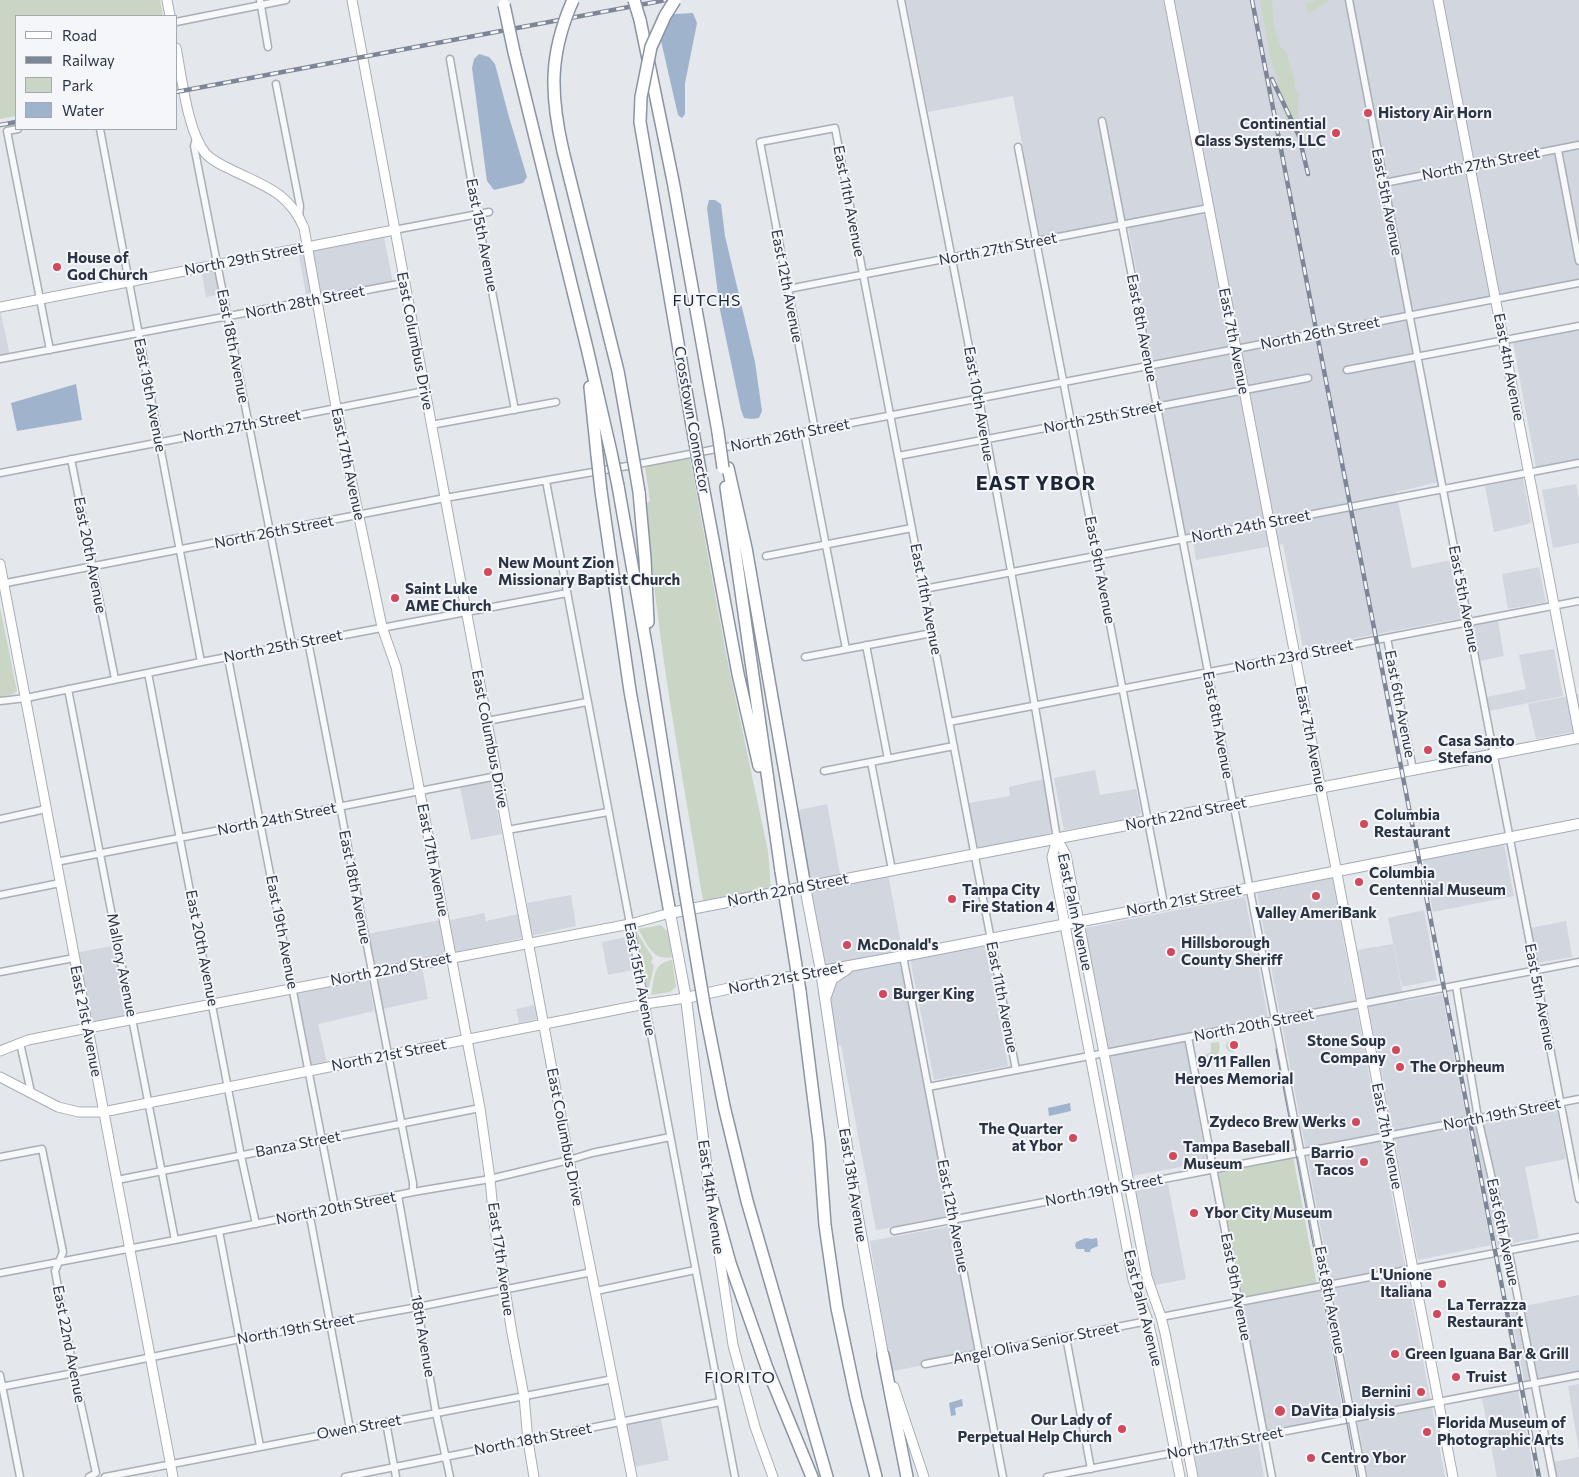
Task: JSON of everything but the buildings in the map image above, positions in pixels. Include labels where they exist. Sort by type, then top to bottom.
[{"type":"highway","points":[[573,0],[561,31],[555,61],[554,107],[563,151],[611,343],[630,439],[638,492],[647,589],[647,650]]},
{"type":"highway","points":[[634,0],[640,20],[673,181],[726,468],[746,548],[805,887]]},
{"type":"highway","name":"Crosstown Connector","points":[[675,0],[665,16],[651,47],[641,97],[640,122],[694,437],[738,674],[777,843]]},
{"type":"highway","points":[[503,2],[587,348],[618,486],[647,650],[705,1010],[724,1106],[750,1210],[827,1477]]},
{"type":"highway","points":[[587,348],[601,491],[630,691],[670,913]]},
{"type":"highway","points":[[726,468],[777,843],[800,991],[819,1142],[825,1224],[837,1308],[856,1398],[876,1477]]},
{"type":"highway","points":[[709,1187],[730,1263],[767,1368],[812,1477]]},
{"type":"highway","points":[[883,1355],[907,1477]]},
{"type":"main road","name":"North 22nd Street","points":[[670,913],[1494,755],[1579,737]]},
{"type":"main road","name":"North 21st Street","points":[[686,998],[991,939],[1078,920],[1579,824]]},
{"type":"main road","name":"East 13th Avenue","points":[[805,887],[821,971],[856,1207],[883,1355]]},
{"type":"main road","name":"East 14th Avenue","points":[[670,913],[686,998],[709,1187]]},
{"type":"main road","points":[[825,1000],[832,979],[857,964]]},
{"type":"street","points":[[167,0],[170,15]]},
{"type":"street","points":[[178,22],[260,2],[286,0]]},
{"type":"street","name":"East Columbus Drive","points":[[352,0],[569,1160],[632,1477]]},
{"type":"street","name":"East 10th Avenue","points":[[902,0],[1035,705],[1057,839]]},
{"type":"street","name":"East 7th Avenue","points":[[1169,0],[1453,1477]]},
{"type":"street","name":"East 5th Avenue","points":[[1349,0],[1579,1198]]},
{"type":"street","name":"East 4th Avenue","points":[[1438,0],[1579,737]]},
{"type":"street","points":[[260,2],[268,47]]},
{"type":"street","name":"East 18th Avenue","points":[[178,58],[190,119],[196,138],[194,146],[292,644]]},
{"type":"street","name":"East 15th Avenue","points":[[450,59],[477,214],[515,410]]},
{"type":"street","points":[[276,84],[300,206],[299,218]]},
{"type":"street","name":"East 8th Avenue","points":[[1102,121],[1249,888],[1302,1152],[1363,1477]]},
{"type":"street","name":"East 11th Avenue","points":[[760,142],[835,128],[1016,1070]]},
{"type":"street","points":[[15,130],[7,131],[50,350]]},
{"type":"street","name":"East 19th Avenue","points":[[100,130],[201,662]]},
{"type":"street","points":[[196,138],[206,154],[212,159],[270,188],[292,206],[299,218]]},
{"type":"street","name":"East 12th Avenue","points":[[760,142],[815,430]]},
{"type":"street","name":"North 27th Street","points":[[1384,183],[1579,146]]},
{"type":"street","name":"East 9th Avenue","points":[[1018,147],[1164,904]]},
{"type":"street","points":[[1558,150],[1579,261]]},
{"type":"street","name":"North 27th Street","points":[[788,289],[1209,208]]},
{"type":"street","name":"North 29th Street","points":[[0,307],[489,212]]},
{"type":"street","name":"East 17th Avenue","points":[[299,218],[308,247],[336,407],[382,627],[396,667],[480,1108],[494,1222],[524,1396],[528,1441],[534,1477]]},
{"type":"street","name":"North 28th Street","points":[[0,359],[404,282]]},
{"type":"street","name":"North 26th Street","points":[[2,584],[444,498],[546,481],[890,416],[1579,283]]},
{"type":"street","points":[[1348,370],[1579,326]]},
{"type":"street","name":"North 25th Street","points":[[898,456],[1308,378]]},
{"type":"street","name":"North 27th Street","points":[[0,473],[425,391]]},
{"type":"street","points":[[431,425],[556,402]]},
{"type":"street","points":[[804,432],[846,649]]},
{"type":"street","name":"East 20th Avenue","points":[[71,460],[115,679]]},
{"type":"street","name":"North 24th Street","points":[[924,589],[1579,463]]},
{"type":"street","name":"East 15th Avenue","points":[[546,481],[735,1477]]},
{"type":"street","points":[[766,556],[912,528]]},
{"type":"street","name":"East 21st Avenue","points":[[0,564],[2,584],[26,698],[173,1477]]},
{"type":"street","name":"North 25th Street","points":[[0,701],[26,698],[292,644],[567,593]]},
{"type":"street","name":"North 23rd Street","points":[[949,722],[1579,601]]},
{"type":"street","points":[[805,657],[932,633]]},
{"type":"street","name":"East 6th Avenue","points":[[1387,638],[1413,770]]},
{"type":"street","name":"East 18th Avenue","points":[[308,641],[400,1124],[413,1183],[413,1192]]},
{"type":"street","points":[[866,645],[888,759]]},
{"type":"street","name":"East 19th Avenue","points":[[228,658],[335,1207]]},
{"type":"street","name":"East 20th Avenue","points":[[148,673],[241,1156],[256,1224]]},
{"type":"street","name":"Mallory Avenue","points":[[68,689],[174,1240]]},
{"type":"street","points":[[487,721],[587,702]]},
{"type":"street","points":[[824,772],[954,746]]},
{"type":"street","points":[[871,762],[892,870]]},
{"type":"street","name":"North 24th Street","points":[[56,862],[497,776]]},
{"type":"street","points":[[0,818],[46,810]]},
{"type":"street","points":[[507,830],[608,812]]},
{"type":"street","name":"East Palm Avenue","points":[[1057,839],[1066,855],[1147,1277],[1161,1317],[1193,1477]]},
{"type":"street","name":"East Palm Avenue","points":[[1057,839],[1052,857],[1090,1056],[1134,1280],[1148,1321],[1180,1477]]},
{"type":"street","points":[[0,895],[60,884]]},
{"type":"street","name":"North 22nd Street","points":[[0,1051],[28,1040],[372,972],[630,924],[670,913]]},
{"type":"street","name":"East 12th Avenue","points":[[903,956],[1003,1477]]},
{"type":"street","points":[[0,972],[74,958]]},
{"type":"street","name":"North 20th Street","points":[[928,1087],[1579,962]]},
{"type":"street","name":"East 6th Avenue","points":[[1456,986],[1478,1118],[1508,1250],[1553,1477]]},
{"type":"street","name":"North 21st Street","points":[[0,1077],[58,1107],[79,1112],[103,1112],[466,1039],[645,1004],[686,998]]},
{"type":"street","name":"East 9th Avenue","points":[[1188,1037],[1272,1477]]},
{"type":"street","points":[[20,1043],[31,1092]]},
{"type":"street","name":"North 19th Street","points":[[894,1231],[1579,1099]]},
{"type":"street","name":"Banza Street","points":[[116,1180],[480,1108]]},
{"type":"street","name":"North 20th Street","points":[[0,1273],[413,1192],[490,1179],[569,1160],[592,1152],[670,1137]]},
{"type":"street","name":"East 22nd Avenue","points":[[0,1157],[42,1149],[62,1252],[55,1271],[74,1373],[96,1473],[89,1477]]},
{"type":"street","name":"East 14th Avenue","points":[[709,1187],[733,1345],[755,1427],[773,1477]]},
{"type":"street","name":"18th Avenue","points":[[398,1195],[436,1413],[450,1477]]},
{"type":"street","points":[[308,1213],[350,1429]]},
{"type":"street","points":[[219,1231],[260,1446]]},
{"type":"street","points":[[1161,1317],[1579,1237]]},
{"type":"street","points":[[596,1291],[695,1270]]},
{"type":"street","name":"North 19th Street","points":[[1,1387],[592,1272]]},
{"type":"street","name":"Angel Oliva Senior Street","points":[[925,1364],[1148,1321]]},
{"type":"street","points":[[1066,1337],[1091,1469]]},
{"type":"street","name":"East 13th Avenue","points":[[883,1355],[924,1477]]},
{"type":"street","points":[[0,1375],[20,1477]]},
{"type":"street","name":"North 17th Street","points":[[1047,1477],[1579,1375]]},
{"type":"street","name":"Owen Street","points":[[106,1477],[613,1379]]},
{"type":"street","name":"North 18th Street","points":[[345,1477],[720,1402]]},
{"type":"street","points":[[386,1422],[396,1477]]},
{"type":"shaded area","points":[[906,0],[1579,0],[1579,285],[1409,318],[1439,482],[1396,492],[1412,568],[1451,560],[1462,618],[1303,648],[1283,544],[1196,560],[1192,535],[1186,535],[1127,221],[1040,237],[1013,96],[928,112]]},
{"type":"shaded area","points":[[383,232],[393,283],[307,301],[298,250]]},
{"type":"shaded area","points":[[216,266],[222,294],[206,297],[201,269]]},
{"type":"shaded area","points":[[0,309],[10,356],[0,358]]},
{"type":"shaded area","points":[[1579,330],[1579,459],[1536,467],[1513,342]]},
{"type":"shaded area","points":[[1523,478],[1531,523],[1494,532],[1485,486]]},
{"type":"shaded area","points":[[1576,484],[1579,498],[1579,543],[1553,548],[1542,490]]},
{"type":"shaded area","points":[[1539,567],[1546,602],[1508,609],[1502,574]]},
{"type":"shaded area","points":[[1498,621],[1504,656],[1480,661],[1474,625]]},
{"type":"shaded area","points":[[1554,649],[1563,696],[1489,711],[1487,697],[1526,689],[1519,655]]},
{"type":"shaded area","points":[[1579,694],[1579,731],[1536,739],[1528,704]]},
{"type":"shaded area","points":[[1095,770],[1100,795],[1136,789],[1141,812],[1137,818],[1064,830],[1054,778]]},
{"type":"shaded area","points":[[1043,779],[1053,830],[1046,836],[978,848],[969,803],[1010,796],[1009,787]]},
{"type":"shaded area","points":[[491,780],[502,834],[471,840],[460,787]]},
{"type":"shaded area","points":[[827,804],[842,884],[888,874],[952,1217],[876,1230],[841,1045],[835,1046],[794,811]]},
{"type":"shaded area","points":[[1504,844],[1514,896],[1433,912],[1423,860]]},
{"type":"shaded area","points":[[1332,878],[1445,1477],[1368,1477],[1257,893]]},
{"type":"shaded area","points":[[571,895],[576,926],[453,953],[447,921],[484,913],[486,921],[528,912],[527,903]]},
{"type":"shaded area","points":[[1245,897],[1268,1017],[1183,1034],[1207,1162],[1132,1176],[1085,928]]},
{"type":"shaded area","points":[[1424,910],[1437,980],[1402,987],[1388,918]]},
{"type":"shaded area","points":[[440,920],[446,950],[442,955],[373,970],[367,934]]},
{"type":"shaded area","points":[[1566,921],[1572,957],[1537,963],[1531,928]]},
{"type":"shaded area","points":[[631,936],[637,969],[608,975],[602,942]]},
{"type":"shaded area","points":[[1393,944],[1404,1001],[1442,994],[1491,1245],[1418,1260],[1357,950]]},
{"type":"shaded area","points":[[118,945],[132,1020],[87,1027],[74,953]]},
{"type":"shaded area","points":[[988,946],[1008,1066],[934,1080],[910,959]]},
{"type":"shaded area","points":[[422,967],[428,999],[383,1009],[376,975]]},
{"type":"shaded area","points":[[368,977],[374,1011],[318,1024],[327,1063],[311,1066],[297,991]]},
{"type":"shaded area","points":[[534,1005],[537,1019],[519,1023],[516,1009]]},
{"type":"shaded area","points":[[1557,1110],[1566,1159],[1525,1167],[1539,1238],[1497,1246],[1472,1126]]},
{"type":"shaded area","points":[[1168,1184],[1186,1279],[1151,1286],[1133,1191]]},
{"type":"shaded area","points":[[951,1226],[976,1355],[893,1371],[887,1348],[870,1241]]},
{"type":"shaded area","points":[[1320,1287],[1344,1419],[1266,1433],[1240,1302]]},
{"type":"shaded area","points":[[1579,1295],[1579,1375],[1525,1385],[1510,1309]]},
{"type":"shaded area","points":[[1579,1384],[1579,1450],[1568,1386]]},
{"type":"shaded area","points":[[1518,1390],[1535,1477],[1497,1477],[1482,1398]]},
{"type":"shaded area","points":[[660,1415],[669,1460],[630,1468],[622,1423]]},
{"type":"shaded area","points":[[1258,1443],[1264,1477],[1198,1477],[1195,1456]]},
{"type":"shaded area","points":[[1579,1457],[1579,1477],[1556,1477],[1553,1462]]},
{"type":"green space","points":[[0,0],[160,0],[163,15],[15,15],[15,116],[0,119]]},
{"type":"green space","points":[[1260,0],[1272,0],[1274,26],[1280,46],[1286,52],[1294,78],[1295,89],[1300,93],[1298,118],[1295,124],[1286,126],[1279,95],[1278,80],[1270,56]]},
{"type":"green space","points":[[1314,0],[1330,0],[1308,13],[1306,4]]},
{"type":"green space","points":[[690,458],[726,654],[768,851],[771,889],[703,901],[656,603],[647,503],[650,501],[645,467]]},
{"type":"green space","points":[[0,607],[17,691],[0,697]]},
{"type":"green space","points":[[661,925],[668,932],[672,957],[665,958],[655,954],[638,929]]},
{"type":"green space","points":[[635,931],[653,958],[651,962],[654,966],[647,996]]},
{"type":"green space","points":[[672,960],[676,987],[670,992],[651,995],[654,977],[658,968],[661,964]]},
{"type":"green space","points":[[1230,1040],[1234,1040],[1238,1046],[1234,1052],[1230,1052],[1226,1048],[1226,1044]]},
{"type":"green space","points":[[1219,1042],[1219,1050],[1215,1059],[1204,1063],[1202,1056],[1211,1052],[1211,1043]]},
{"type":"green space","points":[[1293,1156],[1317,1285],[1241,1300],[1216,1170]]},
{"type":"water","points":[[693,13],[697,23],[685,83],[685,114],[682,118],[678,115],[656,19],[658,15]]},
{"type":"water","points":[[479,54],[489,57],[495,64],[527,177],[523,183],[494,190],[487,181],[472,68],[474,59]]},
{"type":"water","points":[[709,200],[715,200],[721,204],[725,236],[755,362],[762,411],[759,418],[744,418],[741,410],[720,310],[707,208]]},
{"type":"water","points":[[76,384],[82,420],[17,431],[11,403]]},
{"type":"water","points":[[1070,1103],[1071,1111],[1049,1116],[1048,1108]]},
{"type":"water","points":[[1086,1238],[1097,1238],[1098,1246],[1091,1249],[1090,1252],[1085,1252],[1084,1249],[1077,1249],[1075,1246],[1076,1242]]},
{"type":"water","points":[[962,1399],[963,1406],[955,1408],[956,1415],[951,1416],[949,1403]]},
{"type":"tram line","points":[[1276,1049],[1357,1477]]},
{"type":"railway","points":[[178,92],[666,0]]},
{"type":"railway","points":[[1252,0],[1539,1477]]},
{"type":"railway","points":[[1272,79],[1299,136],[1308,174]]},
{"type":"railway","points":[[0,125],[15,122]]},
{"type":"place","name":"History Air Horn","points":[[1368,113]]},
{"type":"place","name":"Continential Glass Systems, LLC","points":[[1336,133]]},
{"type":"place","name":"House of God Church","points":[[57,267]]},
{"type":"place","name":"New Mount Zion Missionary Baptist Church","points":[[488,572]]},
{"type":"place","name":"Saint Luke AME Church","points":[[395,598]]},
{"type":"place","name":"Casa Santo Stefano","points":[[1428,750]]},
{"type":"place","name":"Columbia Restaurant","points":[[1364,824]]},
{"type":"place","name":"Columbia Centennial Museum","points":[[1359,882]]},
{"type":"place","name":"Valley AmeriBank","points":[[1316,896]]},
{"type":"place","name":"Tampa City Fire Station 4","points":[[952,899]]},
{"type":"place","name":"McDonald's","points":[[847,945]]},
{"type":"place","name":"Hillsborough County Sheriff","points":[[1171,952]]},
{"type":"place","name":"Burger King","points":[[883,994]]},
{"type":"place","name":"9/11 Fallen Heroes Memorial","points":[[1234,1045]]},
{"type":"place","name":"Stone Soup Company","points":[[1396,1050]]},
{"type":"place","name":"The Orpheum","points":[[1400,1067]]},
{"type":"place","name":"Zydeco Brew Werks","points":[[1356,1122]]},
{"type":"place","name":"The Quarter at Ybor","points":[[1073,1138]]},
{"type":"place","name":"Tampa Baseball Museum","points":[[1173,1156]]},
{"type":"place","name":"Barrio Tacos","points":[[1364,1162]]},
{"type":"place","name":"Ybor City Museum","points":[[1194,1213]]},
{"type":"place","name":"L'Unione Italiana","points":[[1442,1284]]},
{"type":"place","name":"La Terrazza Restaurant","points":[[1437,1314]]},
{"type":"place","name":"Green Iguana Bar & Grill","points":[[1395,1354]]},
{"type":"place","name":"Truist","points":[[1456,1377]]},
{"type":"place","name":"Bernini","points":[[1421,1392]]},
{"type":"place","name":"DaVita Dialysis","points":[[1280,1411]]},
{"type":"place","name":"Our Lady of Perpetual Help Church","points":[[1122,1429]]},
{"type":"place","name":"Florida Museum of Photographic Arts","points":[[1427,1432]]},
{"type":"place","name":"Centro Ybor","points":[[1311,1458]]},
{"type":"district","name":"FUTCHS","points":[[707,301]]},
{"type":"district","name":"EAST YBOR","points":[[1036,483]]},
{"type":"district","name":"FIORITO","points":[[740,1378]]}]
